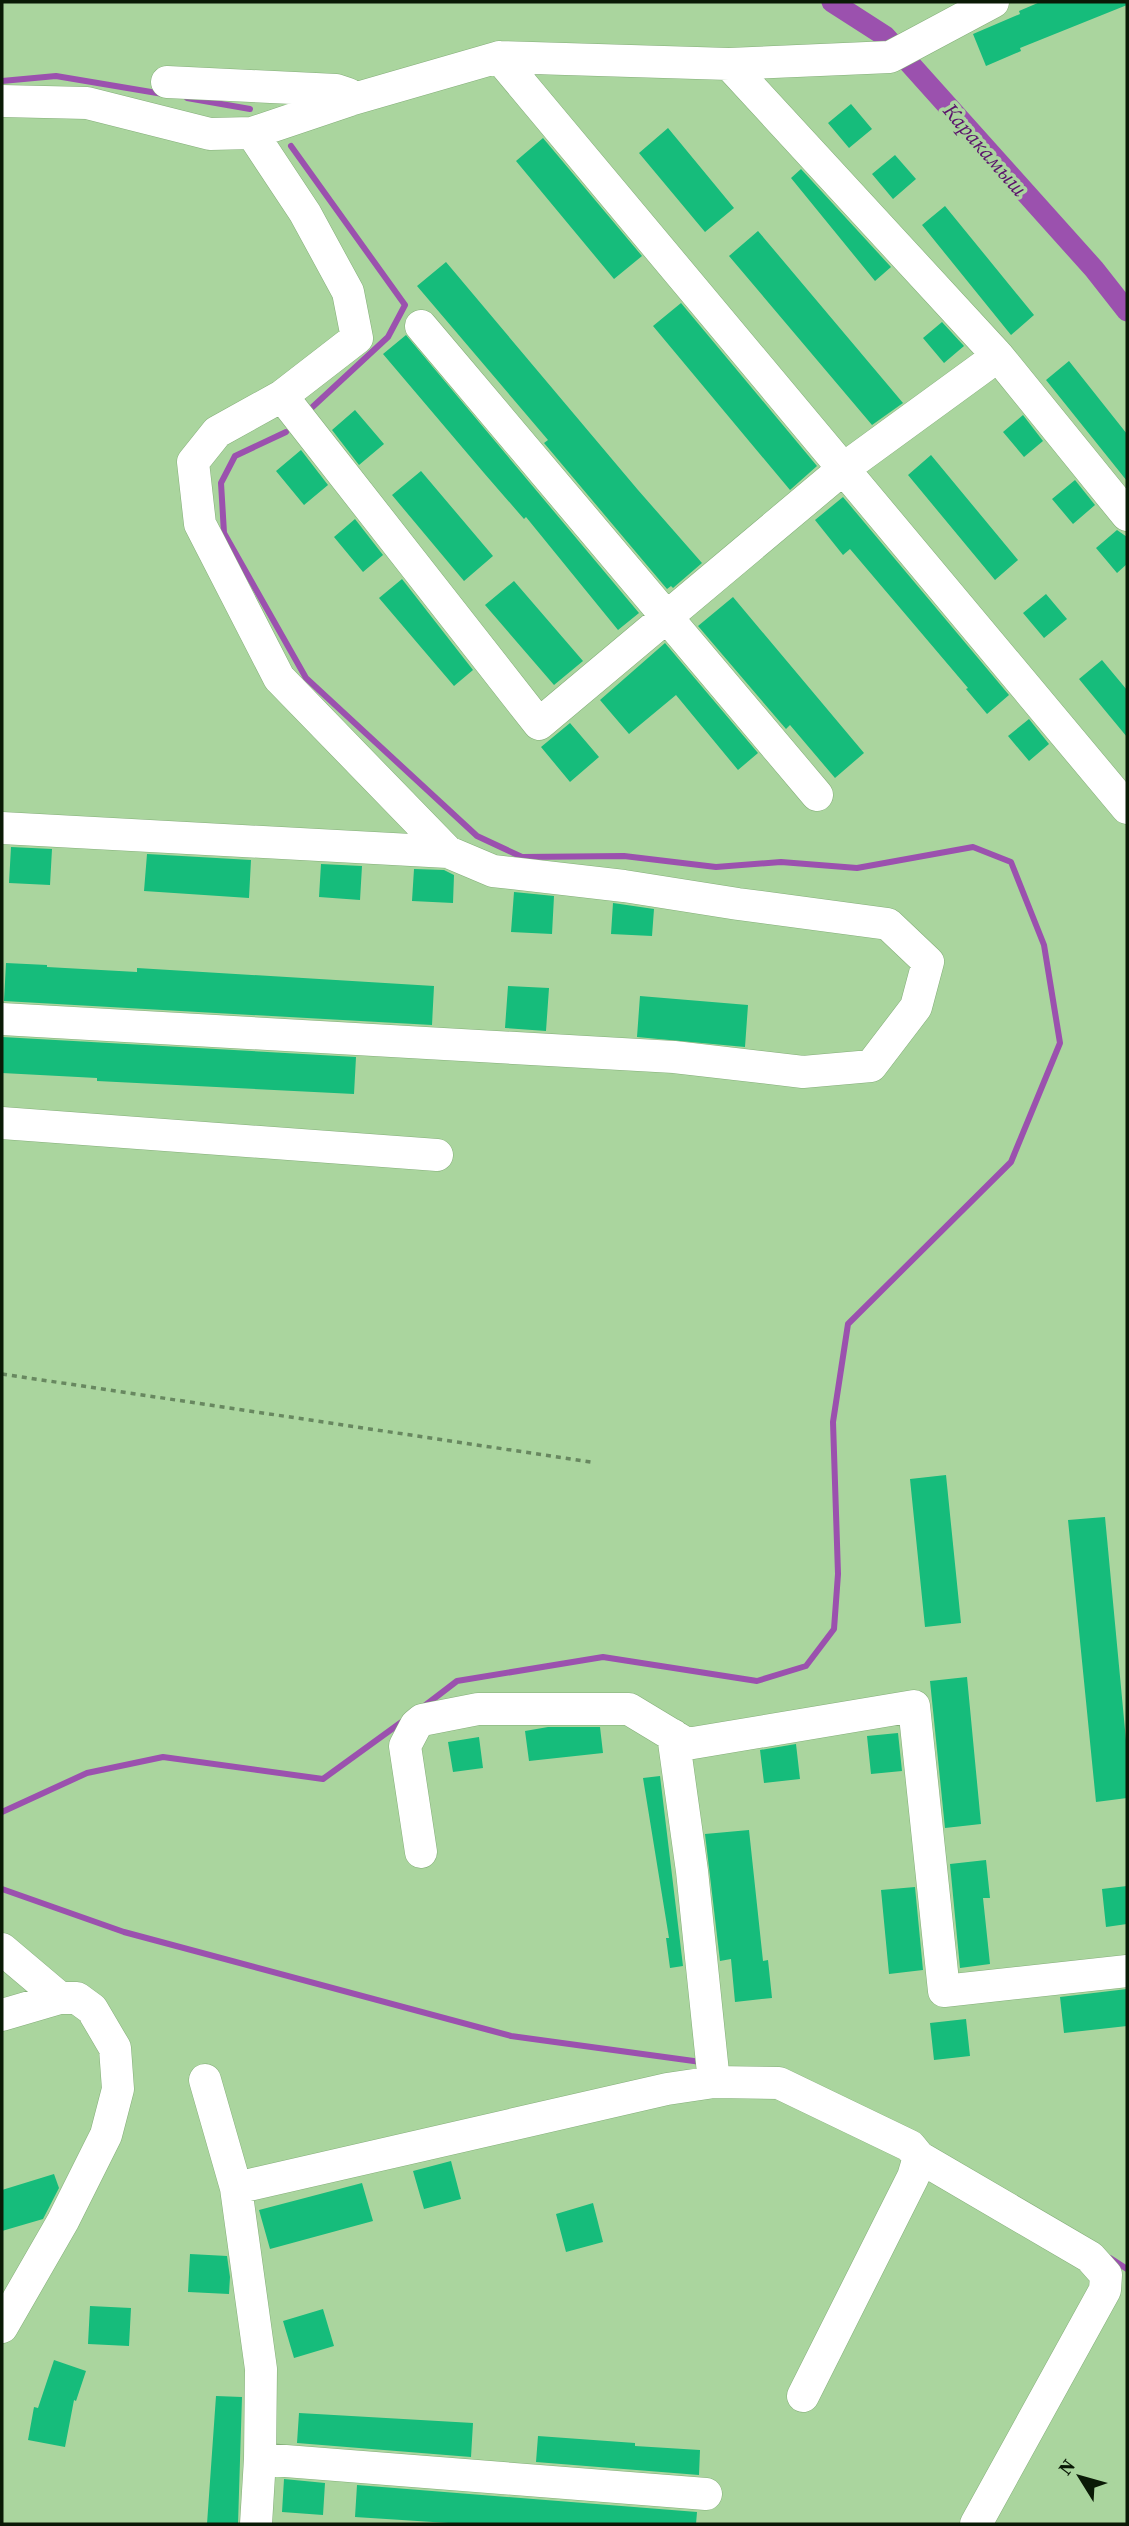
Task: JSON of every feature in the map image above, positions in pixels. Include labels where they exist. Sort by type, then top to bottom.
[{"type":"street","points":[[2,101],[88,103],[210,134],[252,133],[350,100],[499,57],[729,64],[902,50],[993,2]]},
{"type":"street","points":[[499,57],[1127,808]]},
{"type":"street","points":[[729,64],[998,356],[1127,515]]},
{"type":"street","points":[[167,82],[335,90],[348,94],[350,100]]},
{"type":"street","points":[[252,133],[305,213],[348,292],[357,338],[282,396],[217,432],[193,462],[200,524],[279,677],[448,852]]},
{"type":"street","points":[[421,326],[817,795]]},
{"type":"street","points":[[282,396],[538,724],[843,469],[998,356]]},
{"type":"street","points":[[2,828],[448,852],[492,871],[624,886],[888,924],[928,961],[916,1007],[871,1066],[803,1072],[674,1057],[2,1019]]},
{"type":"street","points":[[2,1124],[438,1155]]},
{"type":"street","points":[[421,1852],[405,1746],[416,1725],[422,1720],[478,1709],[629,1709],[687,1744],[914,1706],[944,1991],[1127,1971]]},
{"type":"street","points":[[673,1735],[701,1950],[714,2082]]},
{"type":"street","points":[[2,1949],[60,1998]]},
{"type":"street","points":[[2,2015],[60,1998],[77,1998],[92,2009],[115,2048],[118,2089],[106,2135],[62,2221],[2,2327]]},
{"type":"street","points":[[205,2080],[236,2188],[261,2369],[256,2524]]},
{"type":"street","points":[[236,2188],[654,2092],[714,2082],[779,2082],[910,2146],[919,2157],[1090,2257],[1106,2275],[1105,2290],[976,2524]]},
{"type":"street","points":[[803,2396],[913,2178],[919,2157]]},
{"type":"street","points":[[2,2278],[32,2271]]},
{"type":"street","points":[[260,2459],[706,2494]]},
{"type":"path","points":[[2,1374],[591,1462]]},
{"type":"building","points":[[1040,2],[1127,2],[1127,5],[1020,48],[1021,51],[986,66],[973,34],[1020,14],[1019,11]]},
{"type":"building","points":[[851,104],[872,129],[849,148],[828,123]]},
{"type":"building","points":[[668,128],[734,208],[705,232],[639,153]]},
{"type":"building","points":[[543,138],[642,256],[614,279],[516,161]]},
{"type":"building","points":[[895,155],[916,179],[893,199],[872,174]]},
{"type":"building","points":[[801,169],[891,267],[875,281],[791,178]]},
{"type":"building","points":[[945,206],[1034,315],[1011,335],[922,225]]},
{"type":"building","points":[[758,231],[903,403],[872,425],[729,256]]},
{"type":"building","points":[[446,262],[702,563],[673,588],[671,586],[667,589],[544,443],[548,440],[417,286]]},
{"type":"building","points":[[681,303],[817,466],[790,490],[653,326]]},
{"type":"building","points":[[942,322],[964,346],[944,363],[923,338]]},
{"type":"building","points":[[406,335],[639,613],[618,630],[526,517],[524,519],[383,354]]},
{"type":"building","points":[[1069,361],[1127,434],[1127,481],[1046,380]]},
{"type":"building","points":[[355,410],[384,444],[359,465],[332,430]]},
{"type":"building","points":[[1023,415],[1043,441],[1024,457],[1003,432]]},
{"type":"building","points":[[301,450],[328,485],[304,505],[276,471]]},
{"type":"building","points":[[931,455],[1018,560],[995,580],[908,475]]},
{"type":"building","points":[[421,471],[493,556],[464,581],[392,495]]},
{"type":"building","points":[[1075,480],[1095,505],[1073,524],[1052,499]]},
{"type":"building","points":[[843,497],[1009,695],[987,714],[850,549],[843,555],[815,520]]},
{"type":"building","points":[[355,519],[383,555],[363,572],[334,537]]},
{"type":"building","points":[[1117,530],[1127,537],[1127,564],[1117,573],[1096,548]]},
{"type":"building","points":[[402,579],[473,670],[454,686],[379,598]]},
{"type":"building","points":[[514,581],[583,661],[554,685],[485,605]]},
{"type":"building","points":[[1046,594],[1067,619],[1044,638],[1023,613]]},
{"type":"building","points":[[733,597],[864,753],[835,778],[790,725],[786,729],[698,626]]},
{"type":"building","points":[[665,643],[758,753],[738,770],[676,695],[629,734],[600,700]]},
{"type":"building","points":[[1102,660],[1127,690],[1127,737],[1079,679]]},
{"type":"building","points":[[1029,719],[1049,744],[1029,761],[1008,736]]},
{"type":"building","points":[[570,723],[599,757],[570,782],[541,747]]},
{"type":"building","points":[[11,847],[52,849],[50,885],[9,883]]},
{"type":"building","points":[[147,854],[251,860],[249,898],[144,891]]},
{"type":"building","points":[[321,864],[362,866],[360,900],[319,897]]},
{"type":"building","points":[[414,869],[444,870],[454,875],[453,903],[412,901]]},
{"type":"building","points":[[514,892],[554,896],[552,934],[511,932]]},
{"type":"building","points":[[613,903],[654,909],[652,936],[611,934]]},
{"type":"building","points":[[6,963],[434,986],[432,1025],[4,1001]]},
{"type":"building","points":[[508,986],[549,988],[546,1031],[505,1028]]},
{"type":"building","points":[[640,996],[748,1005],[745,1047],[637,1037]]},
{"type":"building","points":[[2,1037],[356,1057],[354,1094],[97,1081],[97,1078],[2,1073]]},
{"type":"building","points":[[946,1475],[961,1623],[925,1627],[910,1479]]},
{"type":"building","points":[[1105,1517],[1127,1751],[1127,1798],[1096,1802],[1068,1520]]},
{"type":"building","points":[[967,1677],[981,1824],[945,1828],[930,1681]]},
{"type":"building","points":[[548,1727],[600,1727],[603,1753],[529,1761],[525,1731]]},
{"type":"building","points":[[898,1733],[902,1771],[871,1774],[867,1736]]},
{"type":"building","points":[[479,1737],[483,1768],[453,1772],[448,1742]]},
{"type":"building","points":[[796,1744],[800,1779],[764,1783],[760,1750]]},
{"type":"building","points":[[660,1776],[683,1966],[670,1968],[666,1938],[669,1938],[643,1778]]},
{"type":"building","points":[[749,1830],[763,1961],[768,1960],[772,1998],[735,2002],[731,1959],[720,1961],[705,1834]]},
{"type":"building","points":[[986,1860],[990,1898],[983,1898],[990,1964],[960,1968],[950,1864]]},
{"type":"building","points":[[1127,1886],[1127,1924],[1106,1927],[1102,1889]]},
{"type":"building","points":[[915,1887],[923,1970],[889,1974],[881,1890]]},
{"type":"building","points":[[1127,1989],[1127,2026],[1064,2033],[1060,1997]]},
{"type":"building","points":[[966,2019],[970,2056],[934,2060],[930,2023]]},
{"type":"building","points":[[451,2161],[461,2199],[424,2209],[413,2171]]},
{"type":"building","points":[[54,2174],[59,2188],[43,2219],[2,2231],[2,2190]]},
{"type":"building","points":[[362,2183],[373,2221],[270,2249],[259,2210]]},
{"type":"building","points":[[593,2203],[603,2242],[566,2252],[556,2214]]},
{"type":"building","points":[[190,2254],[227,2256],[229,2294],[188,2292]]},
{"type":"building","points":[[90,2306],[131,2308],[129,2346],[88,2344]]},
{"type":"building","points":[[323,2309],[334,2346],[294,2358],[283,2321]]},
{"type":"building","points":[[54,2360],[86,2371],[76,2401],[74,2400],[65,2447],[28,2440],[34,2407],[38,2408]]},
{"type":"building","points":[[216,2396],[242,2397],[238,2524],[207,2524]]},
{"type":"building","points":[[299,2413],[473,2423],[471,2457],[297,2443]]},
{"type":"building","points":[[538,2436],[700,2450],[699,2475],[536,2462]]},
{"type":"building","points":[[284,2479],[325,2483],[323,2515],[282,2512]]},
{"type":"building","points":[[357,2485],[697,2512],[696,2524],[464,2524],[355,2517]]},
{"type":"waterway","name":"Каракамыш","points":[[832,2],[885,36],[1094,269],[1127,311]]},
{"type":"waterway","points":[[2,81],[56,76],[163,94]]},
{"type":"waterway","points":[[187,98],[250,109]]},
{"type":"waterway","points":[[291,146],[405,305],[388,337],[306,413]]},
{"type":"waterway","points":[[286,432],[235,456],[221,483],[224,533],[306,678],[477,836],[522,857],[624,856],[716,867],[781,862],[857,868],[973,847],[1011,862],[1044,945],[1060,1043],[1011,1162],[848,1324],[833,1422],[838,1574],[834,1629],[806,1666],[757,1681],[603,1657],[457,1681],[423,1707]]},
{"type":"waterway","points":[[2,1812],[87,1773],[163,1757],[323,1779],[403,1721]]},
{"type":"waterway","points":[[2,1889],[124,1932],[511,2036],[701,2062]]},
{"type":"waterway","points":[[1110,2258],[1127,2269]]}]
